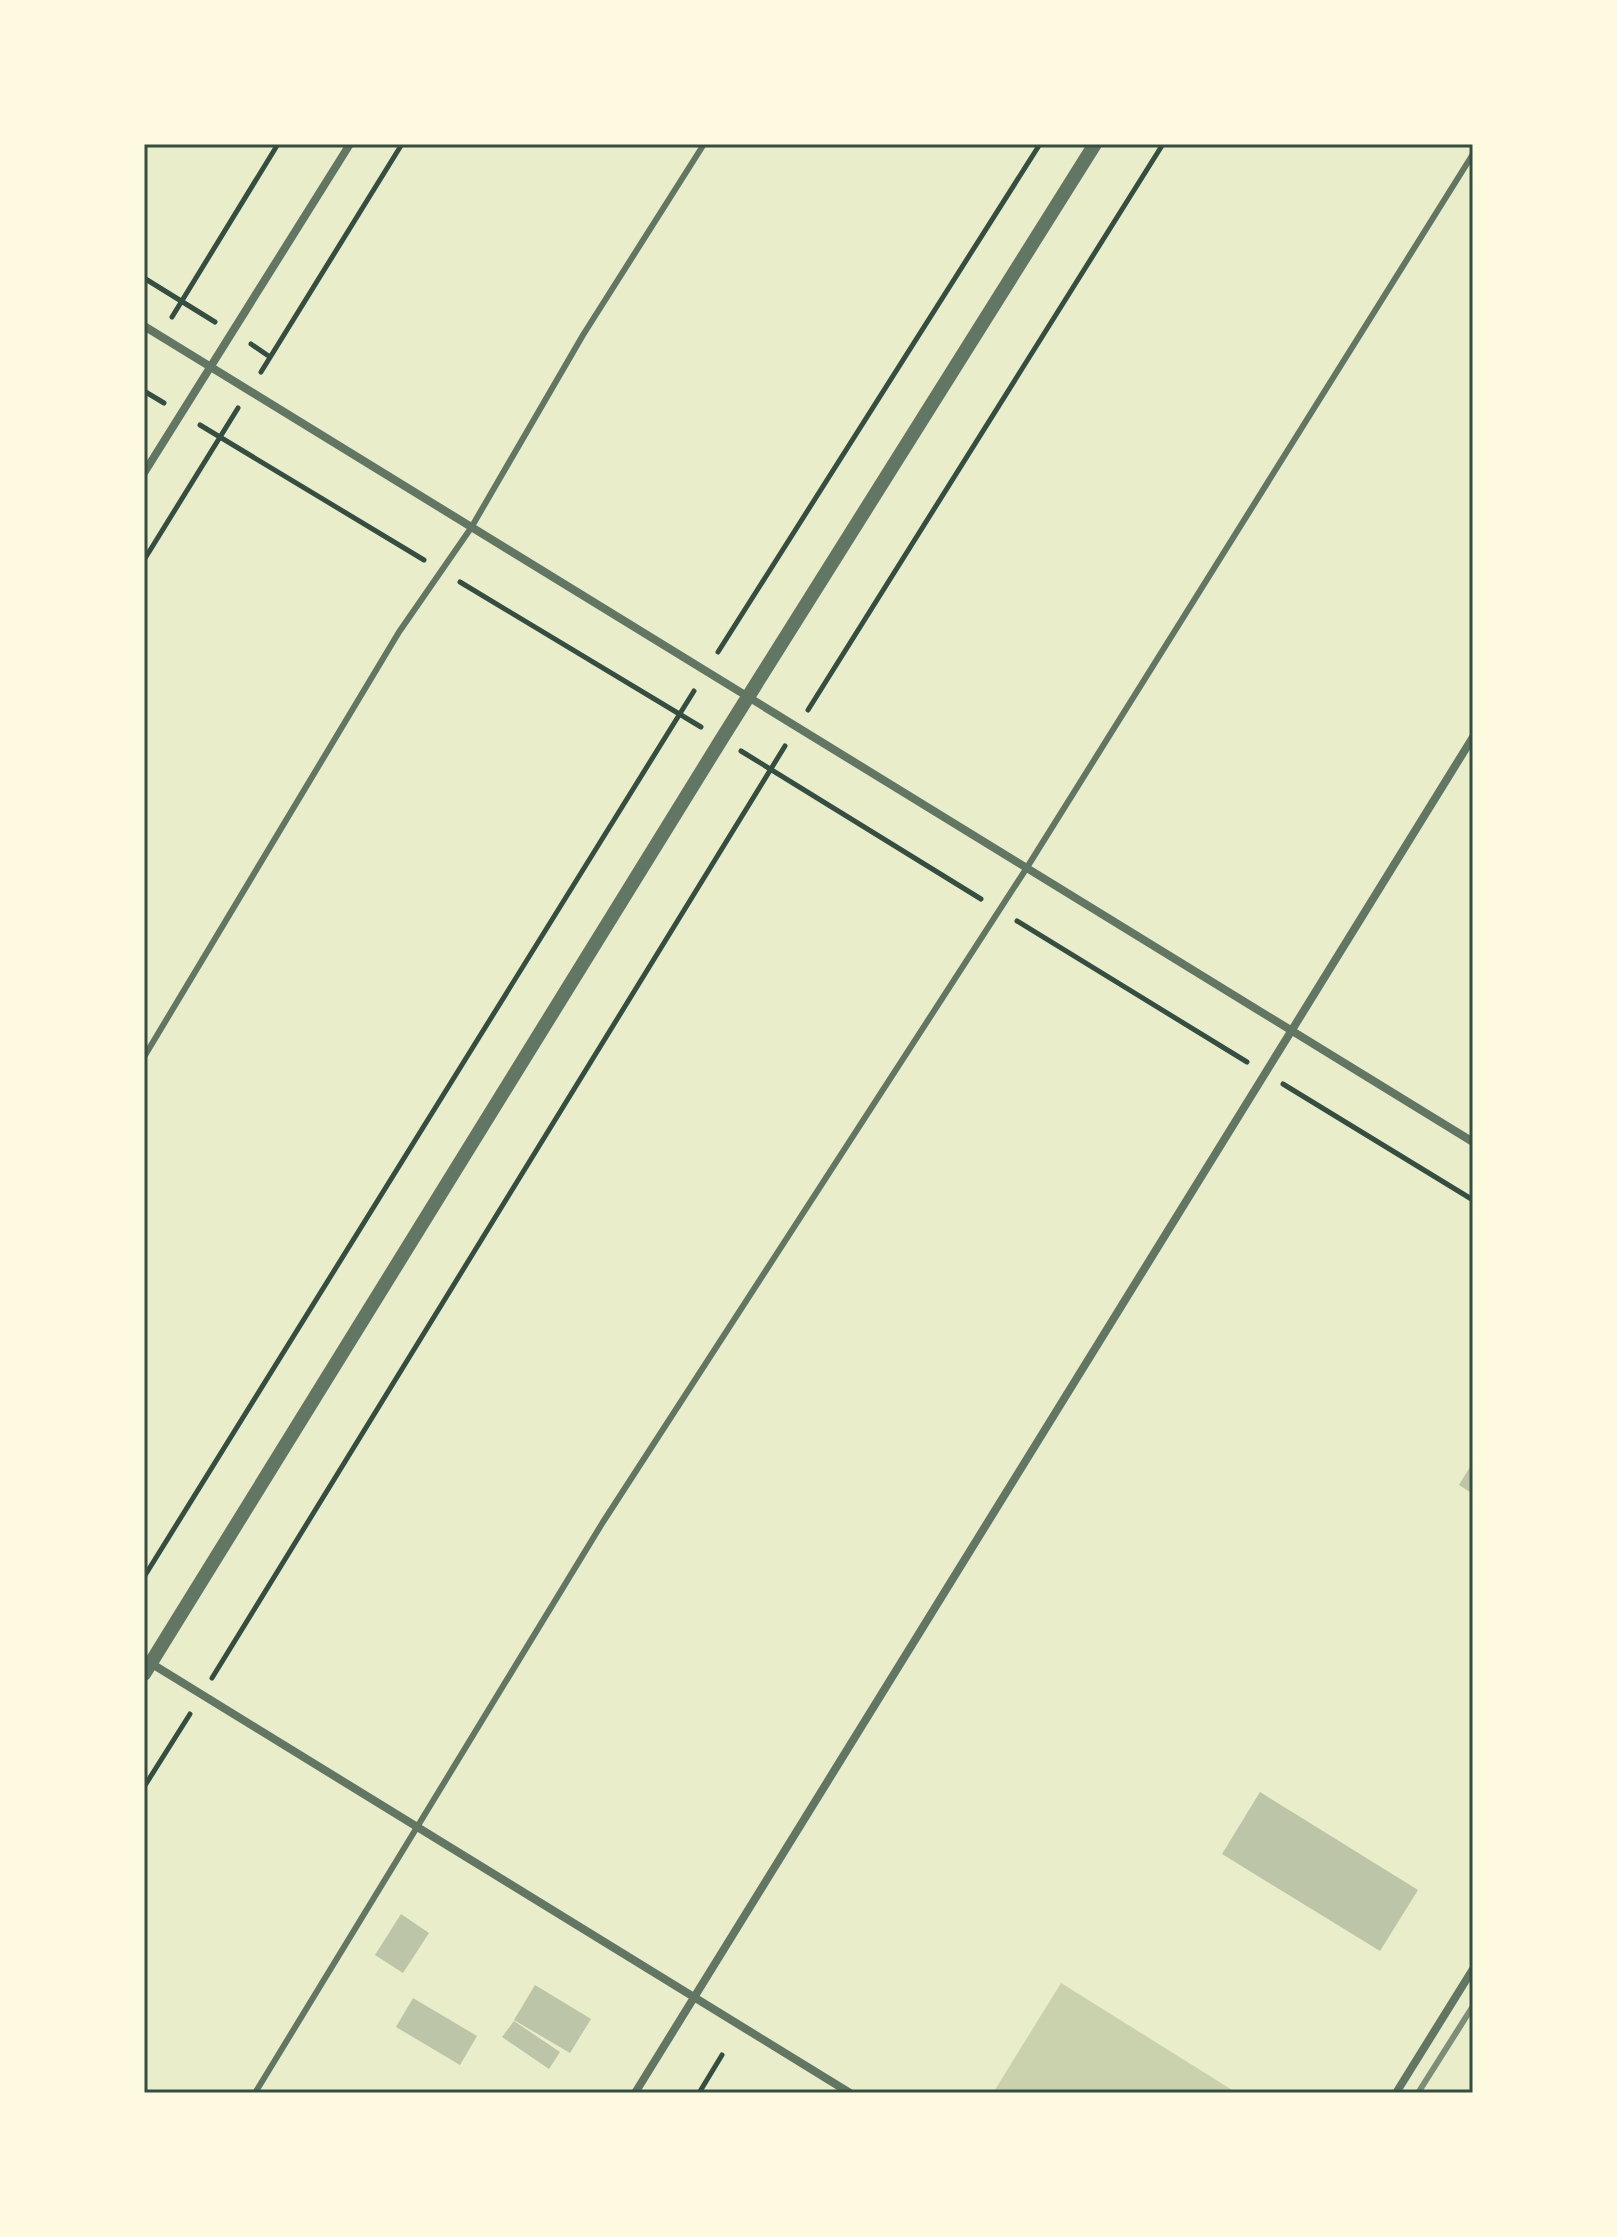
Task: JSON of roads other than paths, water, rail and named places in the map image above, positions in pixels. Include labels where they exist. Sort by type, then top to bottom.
[{"type":"street","points":[[144,473],[350,144]]},
{"type":"street","points":[[850,2093],[202,1695],[146,1666],[1095,144]]},
{"type":"street","points":[[144,326],[1473,1142]]},
{"type":"street","points":[[635,2093],[1473,737]]},
{"type":"street","points":[[1396,2093],[1473,1969]]},
{"type":"lane","points":[[144,1057],[399,632],[471,528],[583,335],[704,144]]},
{"type":"lane","points":[[255,2093],[603,1522],[1026,869],[1473,154]]},
{"type":"railway","points":[[1418,2093],[1473,2006]]}]
